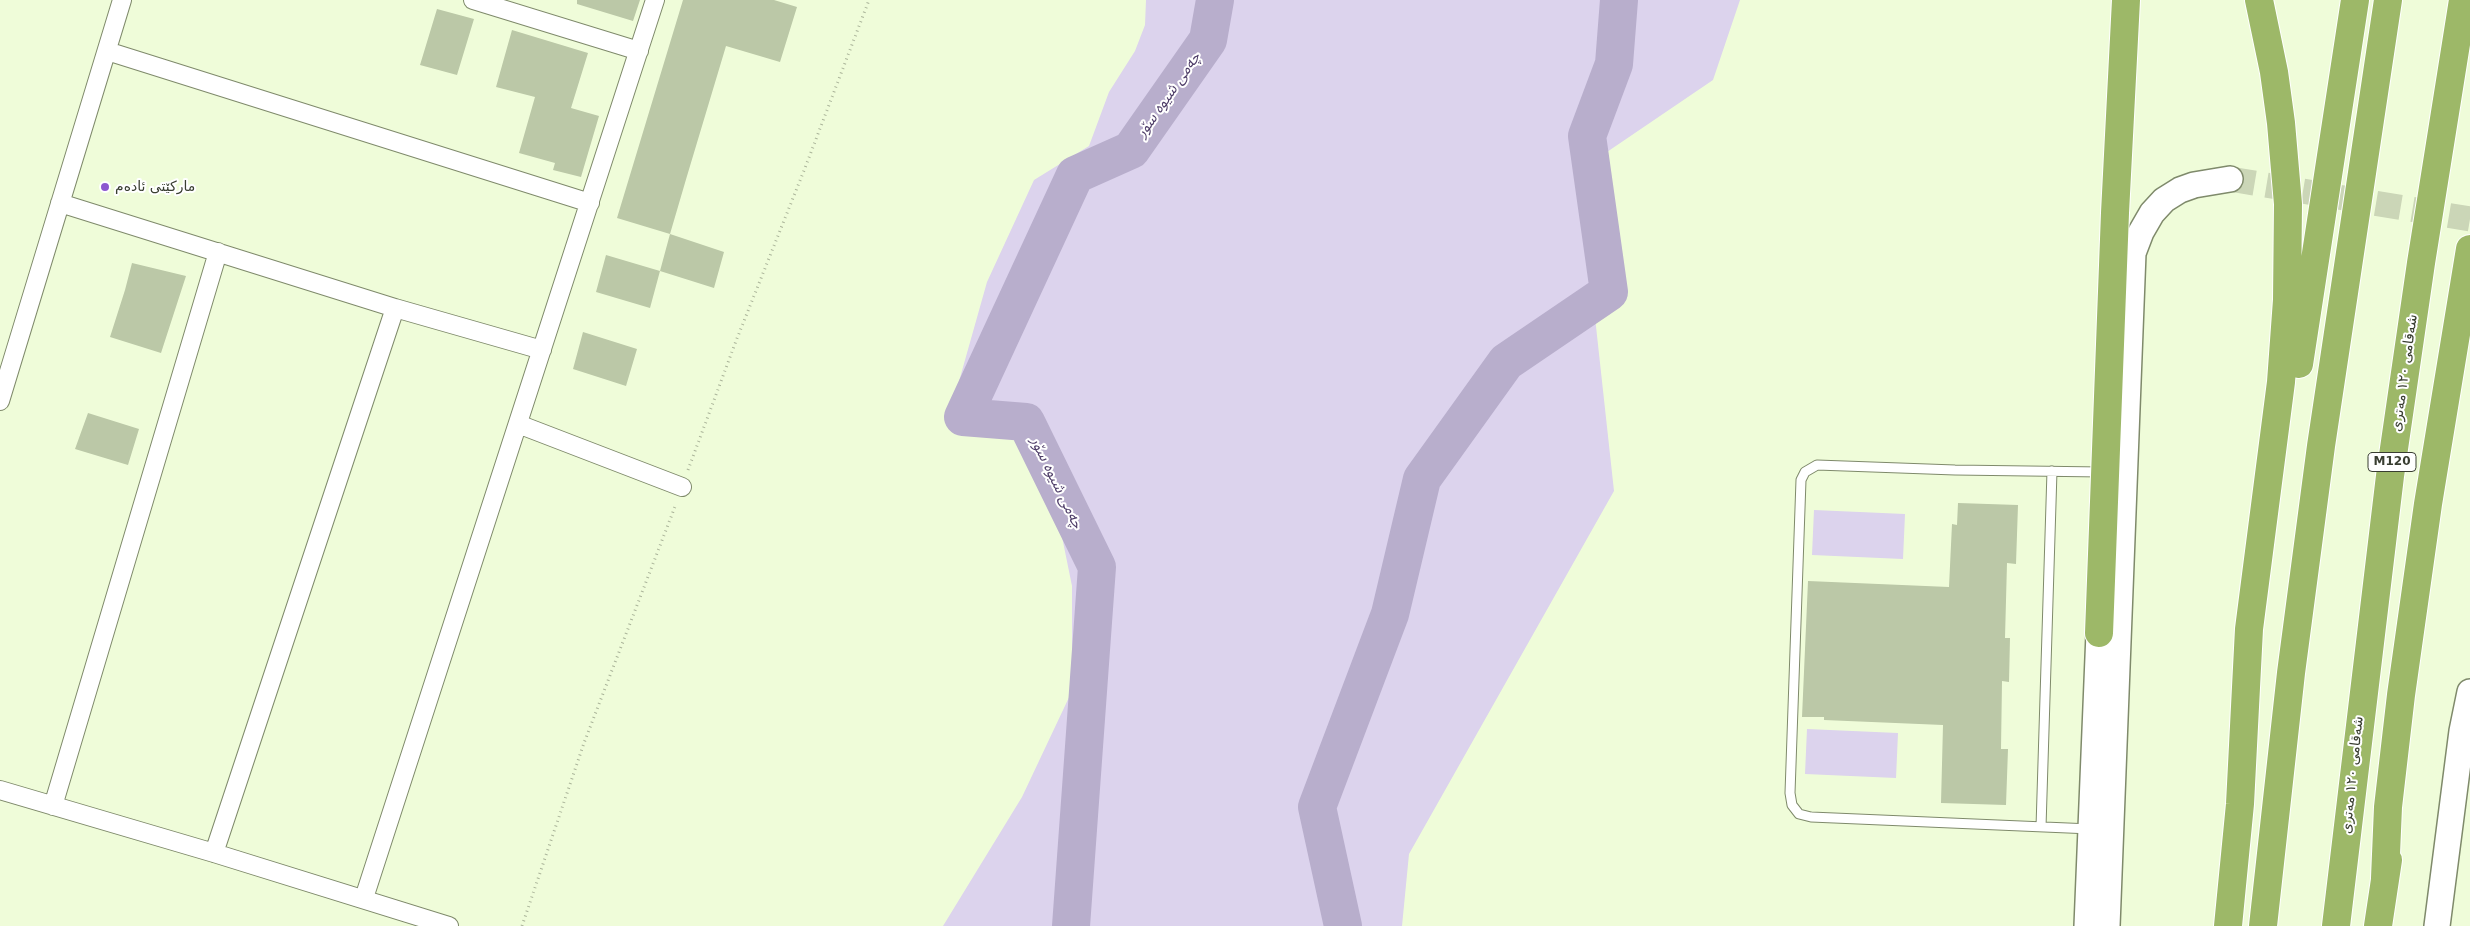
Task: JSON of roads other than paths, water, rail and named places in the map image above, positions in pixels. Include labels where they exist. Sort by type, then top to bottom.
[{"type":"highway","points":[[2098,633],[2126,0]]},
{"type":"highway","points":[[2240,804],[2249,629],[2281,382],[2287,300],[2288,204],[2281,124],[2274,72],[2259,0]]},
{"type":"highway","points":[[2228,926],[2240,804],[2275,516],[2355,0]]},
{"type":"highway","points":[[2263,926],[2291,673],[2319,456],[2388,0]]},
{"type":"highway","name":"شەقامی ١٢٠ مەتری","points":[[2336,926],[2390,476],[2422,253],[2464,0]]},
{"type":"highway","points":[[2385,878],[2388,808],[2401,695],[2428,504],[2470,249]]},
{"type":"highway","points":[[2378,926],[2404,777],[2440,507],[2470,366]]},
{"type":"street","points":[[0,401],[122,0]]},
{"type":"street","points":[[473,0],[639,51]]},
{"type":"street","points":[[364,898],[655,0]]},
{"type":"street","points":[[106,51],[590,203]]},
{"type":"street","points":[[2107,926],[2133,253],[2148,220],[2164,200],[2194,184],[2230,178]]},
{"type":"street","points":[[60,203],[395,308],[542,350]]},
{"type":"street","points":[[53,806],[218,252]]},
{"type":"street","points":[[214,853],[395,308]]},
{"type":"street","points":[[518,424],[682,487]]},
{"type":"street","points":[[2087,926],[2098,633]]},
{"type":"street","points":[[2437,926],[2462,731],[2470,692]]},
{"type":"street","points":[[0,790],[364,898],[449,926]]},
{"type":"lane","points":[[2091,829],[1811,817],[1800,814],[1792,805],[1790,792],[1801,480],[1805,472],[1817,465],[2105,472]]},
{"type":"lane","points":[[2041,828],[2052,471]]},
{"type":"waterway","name":"چەمی شیوە سۆر","points":[[1071,926],[1097,567],[1026,422],[963,417],[1075,175],[1131,150],[1208,40],[1215,0]]},
{"type":"waterway","points":[[1343,926],[1317,807],[1390,614],[1422,479],[1506,362],[1609,292],[1587,136],[1614,64],[1619,0]]},
{"type":"tunnel","points":[[2230,179],[2470,219]]},
{"type":"place","name":"مارکێتی ئادەم","points":[[105,187]]}]
